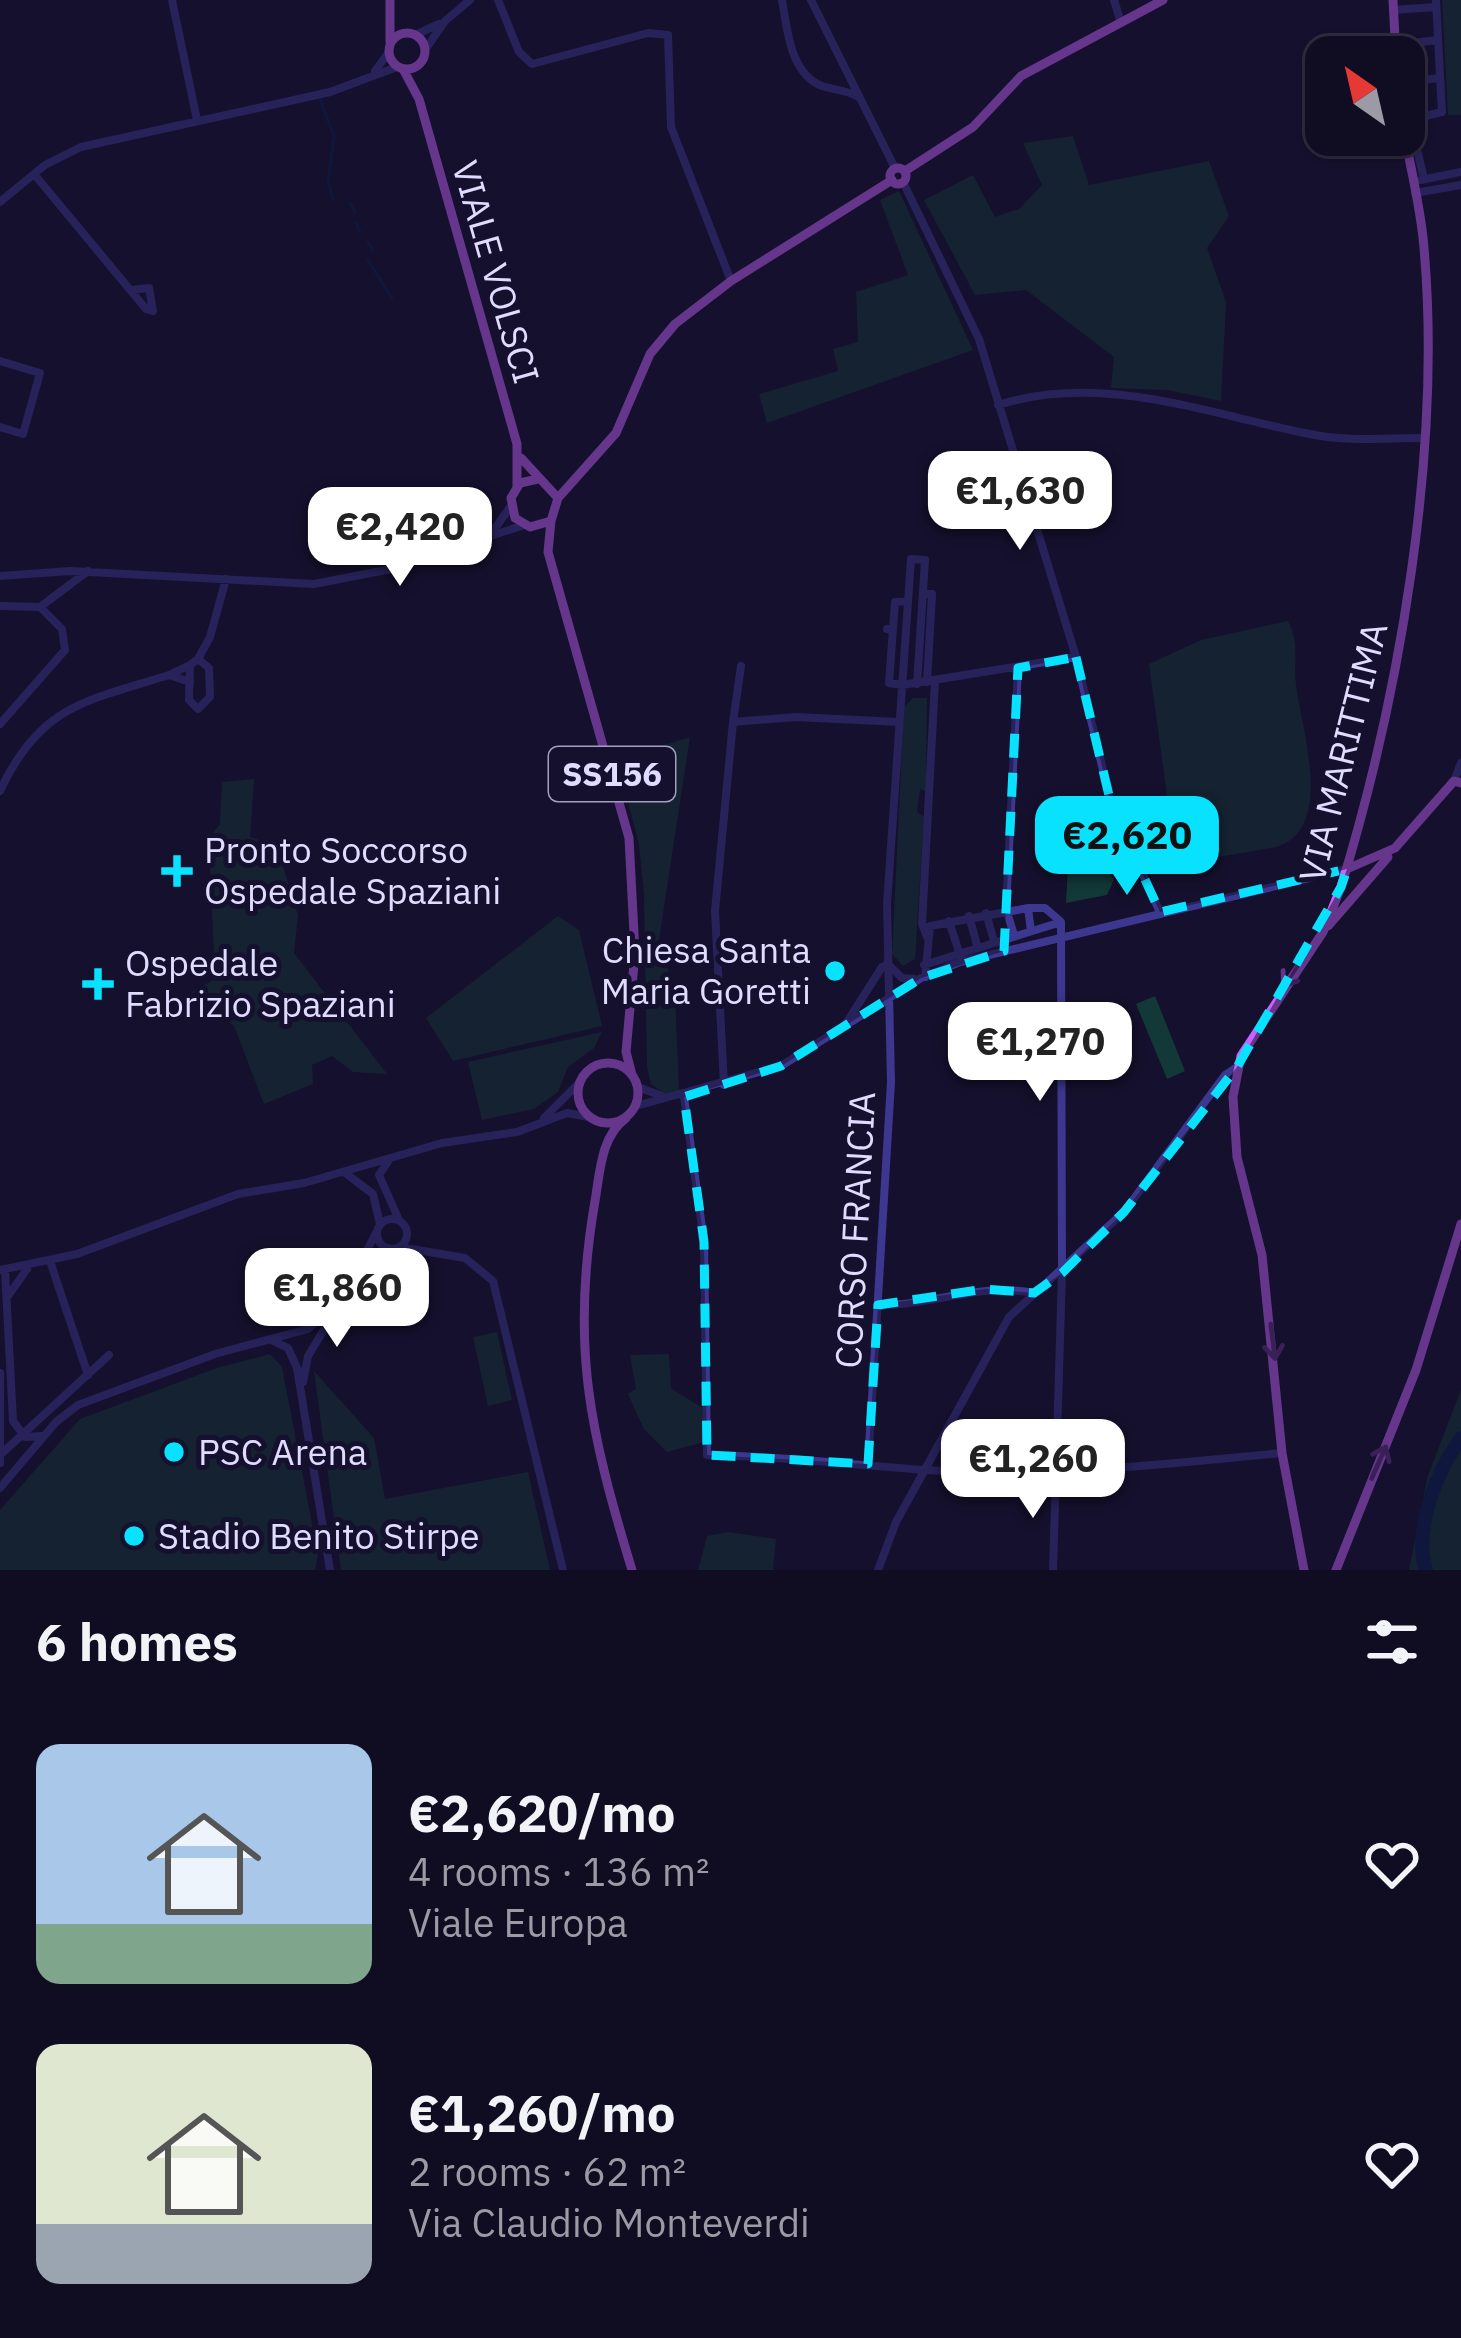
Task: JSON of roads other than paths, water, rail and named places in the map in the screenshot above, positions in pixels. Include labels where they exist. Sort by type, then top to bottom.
[{"type":"main road","points":[[541,480],[558,498],[616,433],[662,338],[731,281],[974,127],[1021,76],[1162,0]]},
{"type":"main road","points":[[390,1],[424,56],[400,68]]},
{"type":"main road","points":[[389,48],[390,1]]},
{"type":"main road","points":[[1393,5],[1394,36]]},
{"type":"main road","points":[[389,48],[412,34]]},
{"type":"main road","name":"VIALE VOLSCI","points":[[389,48],[419,99],[520,458],[517,487]]},
{"type":"main road","name":"VIALE VOLSCI","points":[[419,99],[424,56]]},
{"type":"main road","name":"VIA MARITTIMA","points":[[1304,1570],[1282,1453],[1262,1255],[1237,1156],[1233,1097],[1238,1067],[1276,998],[1323,932],[1347,869],[1410,592],[1422,438],[1424,250],[1410,156]]},
{"type":"main road","name":"VIALE VOLSCI","points":[[520,458],[541,480]]},
{"type":"main road","points":[[510,507],[517,487],[578,472]]},
{"type":"main road","name":"SS156","points":[[558,498],[548,552],[629,838],[635,895],[633,1002],[627,1036],[638,1087]]},
{"type":"main road","name":"SS156","points":[[510,507],[548,552]]},
{"type":"main road","points":[[527,526],[551,521]]},
{"type":"main road","points":[[1323,932],[1458,782]]},
{"type":"main road","points":[[1347,869],[1396,848]]},
{"type":"main road","name":"SS156","points":[[581,1081],[592,1068],[607,1063],[627,1036]]},
{"type":"main road","points":[[607,1063],[632,1075]]},
{"type":"main road","points":[[581,1081],[579,1100],[594,1119],[602,1164]]},
{"type":"main road","points":[[632,1570],[593,1435],[583,1364],[586,1252],[602,1164],[613,1128],[635,1106],[638,1087]]},
{"type":"main road","points":[[594,1119],[626,1118]]},
{"type":"main road","points":[[1336,1570],[1416,1370],[1461,1224]]},
{"type":"street","points":[[172,0],[197,121]]},
{"type":"street","points":[[424,56],[446,21],[470,0]]},
{"type":"street","points":[[498,0],[519,52],[532,64],[648,33],[668,35],[671,127],[731,281]]},
{"type":"street","points":[[782,0],[794,54],[806,74],[818,85],[861,98]]},
{"type":"street","points":[[811,0],[961,297],[1076,657],[1112,808],[1160,912]]},
{"type":"street","points":[[1114,0],[1121,23]]},
{"type":"street","points":[[1393,5],[1436,3],[1442,112],[1425,116]]},
{"type":"street","points":[[412,34],[446,21]]},
{"type":"street","points":[[1425,43],[1438,40]]},
{"type":"street","points":[[365,80],[389,48]]},
{"type":"street","points":[[0,202],[34,174],[81,147],[400,68]]},
{"type":"street","points":[[1425,80],[1440,78]]},
{"type":"street","points":[[1413,156],[1417,185]]},
{"type":"street","points":[[1417,185],[1461,172]]},
{"type":"street","points":[[34,174],[130,290]]},
{"type":"street","points":[[1417,185],[1461,185]]},
{"type":"street","points":[[0,361],[40,373],[23,434],[0,428]]},
{"type":"street","points":[[998,405],[1040,393],[1132,396],[1206,407],[1310,434],[1422,438]]},
{"type":"street","points":[[493,531],[510,507]]},
{"type":"street","points":[[0,576],[88,571],[314,584],[391,569],[493,531],[527,526]]},
{"type":"street","points":[[838,1033],[867,995],[885,960],[911,559],[925,560],[922,924],[928,939]]},
{"type":"street","points":[[0,606],[40,607],[88,571]]},
{"type":"street","points":[[210,637],[194,662],[189,700],[198,710],[209,697],[210,637],[226,579]]},
{"type":"street","points":[[908,602],[896,602],[890,629],[889,683],[926,683],[1076,657]]},
{"type":"street","points":[[0,724],[64,650],[62,629],[40,607]]},
{"type":"street","points":[[194,662],[209,668]]},
{"type":"street","points":[[0,791],[30,738],[56,714],[170,675],[194,662]]},
{"type":"street","points":[[724,1085],[715,911],[741,666]]},
{"type":"street","points":[[1014,935],[1006,909],[1018,668]]},
{"type":"street","points":[[170,675],[187,677],[192,685]]},
{"type":"street","points":[[733,722],[796,717],[899,722]]},
{"type":"street","points":[[1458,782],[1461,763]]},
{"type":"street","points":[[635,1106],[684,1097],[781,1066],[923,978],[1064,936],[1347,869]]},
{"type":"street","points":[[1028,908],[1031,931]]},
{"type":"street","points":[[923,978],[930,926],[1028,908],[1045,908],[1061,922],[1062,1273],[1053,1570]]},
{"type":"street","points":[[986,913],[994,940]]},
{"type":"street","points":[[968,916],[977,945]]},
{"type":"street","points":[[950,921],[958,952]]},
{"type":"street","points":[[924,964],[1061,922]]},
{"type":"street","points":[[885,960],[902,978],[923,978]]},
{"type":"street","name":"CORSO FRANCIA","points":[[868,1464],[891,1082],[885,960]]},
{"type":"street","points":[[878,1570],[896,1522],[1009,1317],[1124,1212],[1225,1075],[1238,1067]]},
{"type":"street","points":[[538,1123],[581,1081]]},
{"type":"street","points":[[638,1087],[669,1098]]},
{"type":"street","points":[[684,1097],[704,1243],[707,1455],[926,1470],[1054,1472],[1282,1453]]},
{"type":"street","points":[[21,1434],[13,1421],[2,1273],[50,1261],[228,1197],[572,1112],[594,1119]]},
{"type":"street","points":[[303,1396],[312,1348],[359,1273],[378,1230],[379,1172],[396,1155]]},
{"type":"street","points":[[363,1164],[407,1233],[439,1252]]},
{"type":"street","points":[[342,1172],[377,1192]]},
{"type":"street","points":[[378,1230],[388,1220],[400,1221]]},
{"type":"street","points":[[378,1230],[394,1248],[439,1252],[476,1263],[499,1295],[563,1570]]},
{"type":"street","points":[[359,1273],[407,1233]]},
{"type":"street","points":[[50,1261],[88,1375]]},
{"type":"street","points":[[7,1297],[30,1267]]},
{"type":"street","points":[[878,1305],[932,1303],[986,1288],[1034,1293]]},
{"type":"street","points":[[0,1488],[70,1409],[99,1395],[302,1331],[324,1318],[343,1297]]},
{"type":"street","points":[[302,1331],[301,1345],[312,1348]]},
{"type":"street","points":[[270,1340],[293,1356],[330,1570]]},
{"type":"street","points":[[2,1454],[109,1355]]},
{"type":"street","points":[[0,1372],[2,1454]]},
{"type":"street","points":[[21,1434],[44,1436]]},
{"type":"street","points":[[2,1454],[21,1462]]},
{"type":"waterway","points":[[320,99],[334,136],[328,182],[333,199]]},
{"type":"waterway","points":[[350,203],[355,212]]},
{"type":"waterway","points":[[356,223],[360,232]]},
{"type":"waterway","points":[[368,242],[373,251]]},
{"type":"waterway","points":[[368,260],[392,298]]},
{"type":"waterway","points":[[1426,1570],[1425,1519],[1444,1467],[1461,1438]]},
{"type":"place","name":"Pronto Soccorso Ospedale Spaziani","points":[[177,871]]},
{"type":"place","name":"Chiesa Santa Maria Goretti","points":[[835,971]]},
{"type":"place","name":"Ospedale Fabrizio Spaziani","points":[[98,984]]},
{"type":"place","name":"PSC Arena","points":[[174,1452]]},
{"type":"place","name":"Stadio Benito Stirpe","points":[[134,1536]]}]
